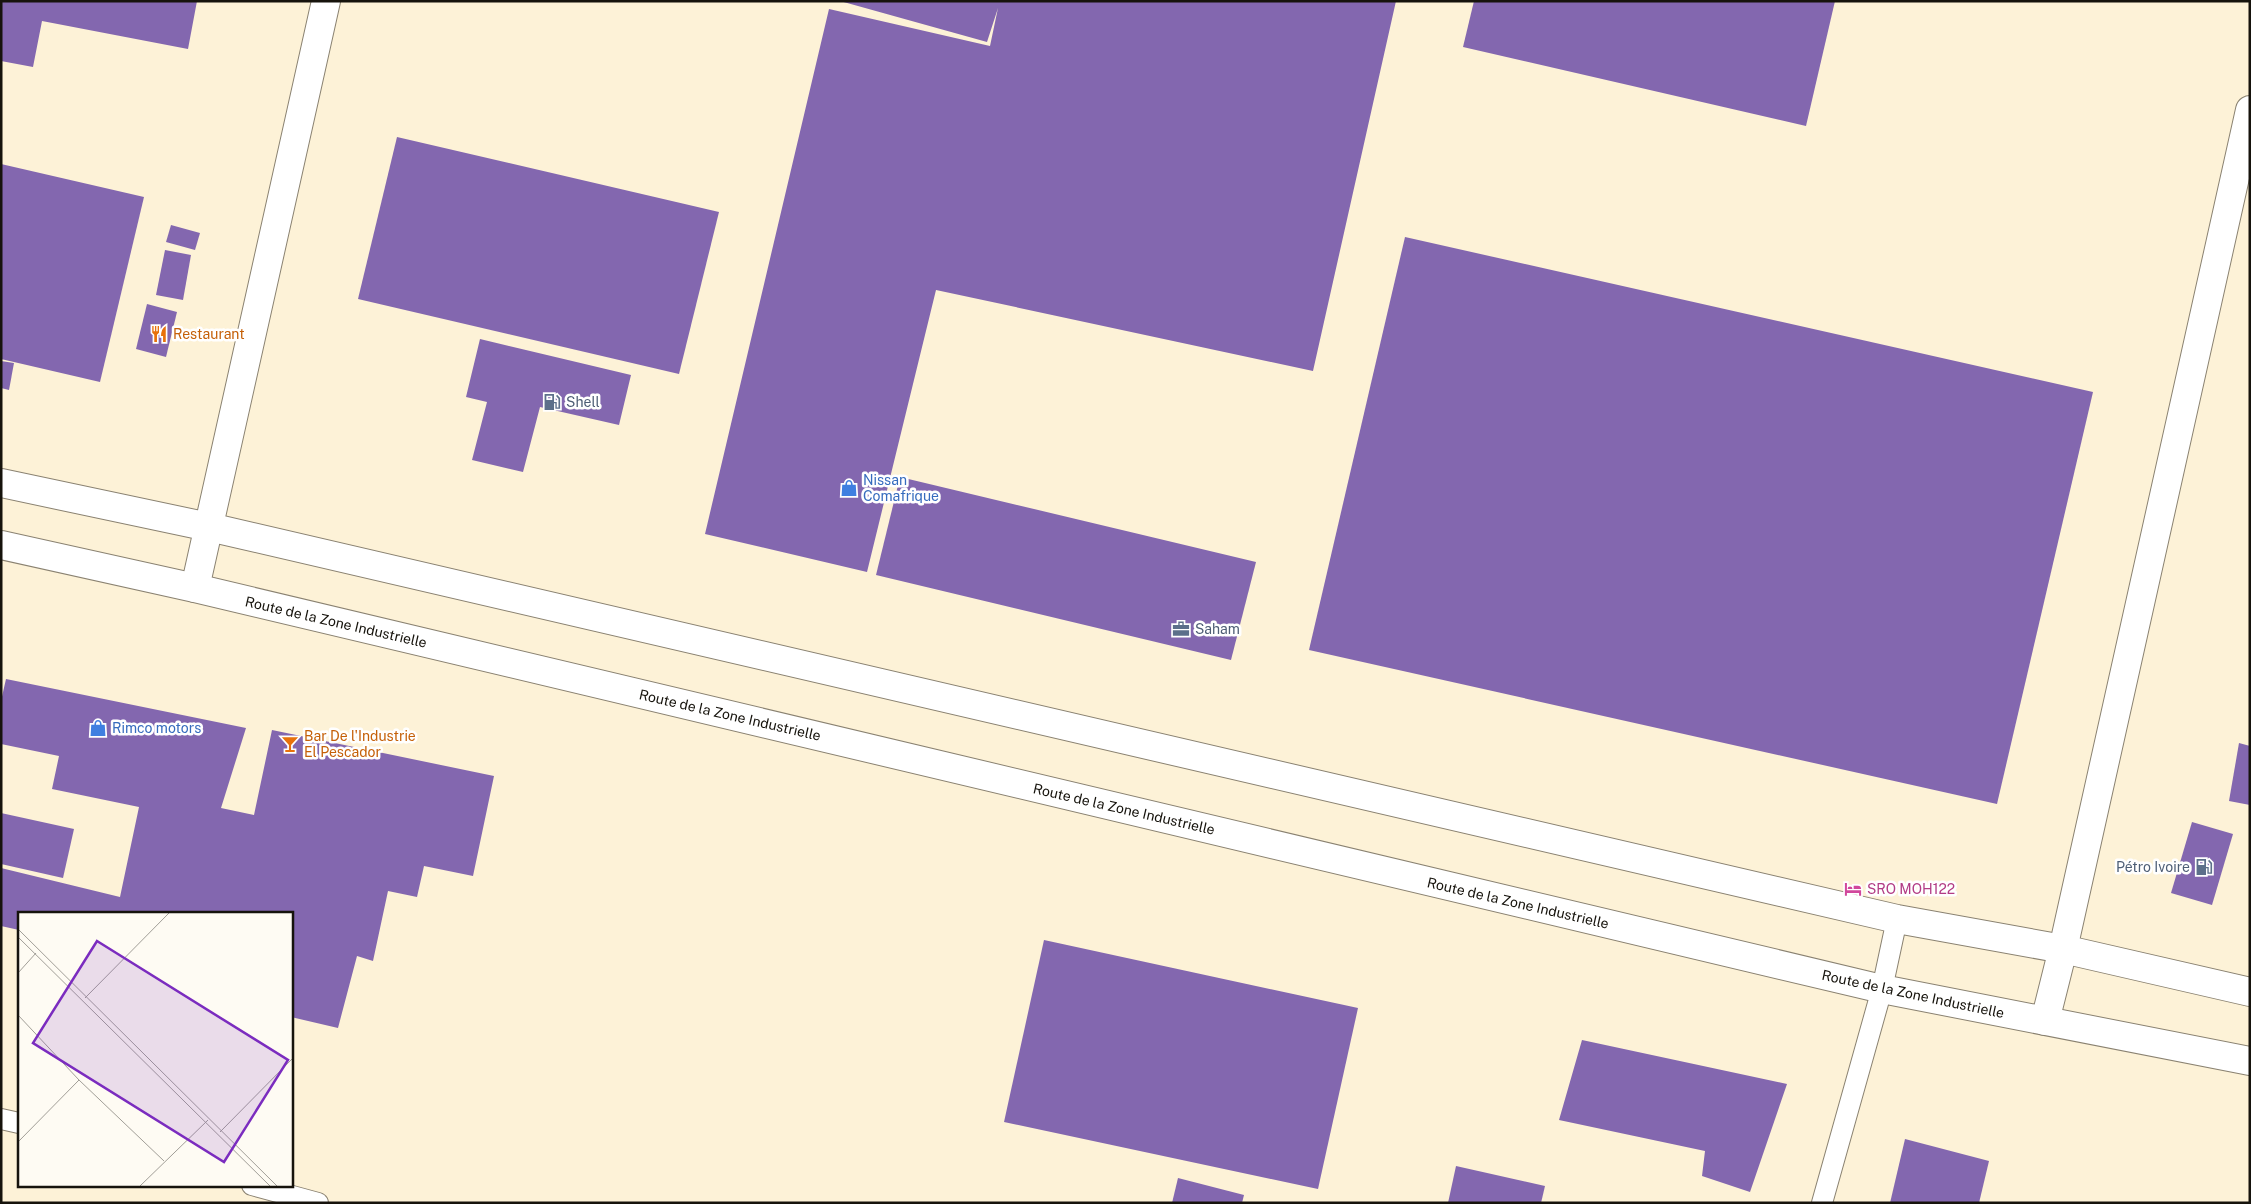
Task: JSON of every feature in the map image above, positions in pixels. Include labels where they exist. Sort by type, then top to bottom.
[{"type":"main road","points":[[195,588],[326,1]]},
{"type":"main road","points":[[2045,1020],[2063,949],[2250,110]]},
{"type":"main road","points":[[1,484],[209,527],[1897,919],[2063,949],[2250,992]]},
{"type":"main road","name":"Route de la Zone Industrielle","points":[[1,545],[195,588],[1882,989],[2250,1061]]},
{"type":"lane","points":[[1822,1203],[1882,989],[1897,919]]},
{"type":"lane","points":[[1,1119],[18,1123]]},
{"type":"lane","points":[[256,1186],[318,1203]]},
{"type":"shaded area","points":[[1,1],[2250,1],[2250,1203],[1,1203]]},
{"type":"building","points":[[1,1],[197,1],[188,49],[42,21],[33,67],[1,61]]},
{"type":"building","points":[[840,1],[1396,1],[1313,371],[936,290],[867,572],[705,534],[829,9],[990,46],[998,8],[987,42]]},
{"type":"building","points":[[1474,1],[1835,1],[1806,126],[1463,47]]},
{"type":"building","points":[[397,137],[719,212],[679,374],[358,299]]},
{"type":"building","points":[[1,164],[144,197],[100,382],[1,359]]},
{"type":"building","points":[[171,225],[200,233],[195,250],[166,242]]},
{"type":"building","points":[[1405,237],[2093,392],[1997,804],[1309,650]]},
{"type":"building","points":[[165,250],[191,255],[183,300],[156,295]]},
{"type":"building","points":[[147,304],[177,312],[166,357],[136,349]]},
{"type":"building","points":[[480,339],[631,375],[619,425],[540,407],[523,472],[472,460],[487,402],[466,397]]},
{"type":"building","points":[[1,361],[14,363],[9,390],[1,388]]},
{"type":"building","points":[[900,477],[1256,562],[1231,660],[876,575]]},
{"type":"building","points":[[6,679],[246,728],[221,808],[254,815],[272,730],[494,776],[473,876],[424,866],[417,897],[388,891],[373,961],[357,956],[338,1028],[292,1017],[292,912],[18,912],[18,930],[1,926],[1,868],[120,897],[139,807],[52,789],[59,756],[1,744],[1,701]]},
{"type":"building","points":[[2239,743],[2250,746],[2250,805],[2229,801]]},
{"type":"building","points":[[1,813],[74,829],[63,878],[1,864]]},
{"type":"building","points":[[2192,822],[2233,834],[2212,905],[2171,893]]},
{"type":"building","points":[[1044,940],[1358,1008],[1318,1189],[1004,1122]]},
{"type":"building","points":[[1582,1040],[1787,1084],[1750,1192],[1702,1176],[1705,1151],[1559,1120]]},
{"type":"building","points":[[1905,1139],[1989,1161],[1979,1203],[1890,1203]]},
{"type":"building","points":[[1456,1166],[1545,1186],[1541,1203],[1448,1203]]},
{"type":"building","points":[[1178,1178],[1244,1195],[1242,1203],[1172,1203]]},
{"type":"place","name":"Restaurant","points":[[159,334]]},
{"type":"place","name":"Shell","points":[[552,402]]},
{"type":"place","name":"Nissan Comafrique","points":[[849,488]]},
{"type":"place","name":"Saham","points":[[1181,629]]},
{"type":"place","name":"Rimco motors","points":[[98,728]]},
{"type":"place","name":"Bar De l'Industrie El Pescador","points":[[290,744]]},
{"type":"place","name":"Pétro Ivoire","points":[[2204,867]]},
{"type":"place","name":"SRO MOH122","points":[[1853,889]]}]
